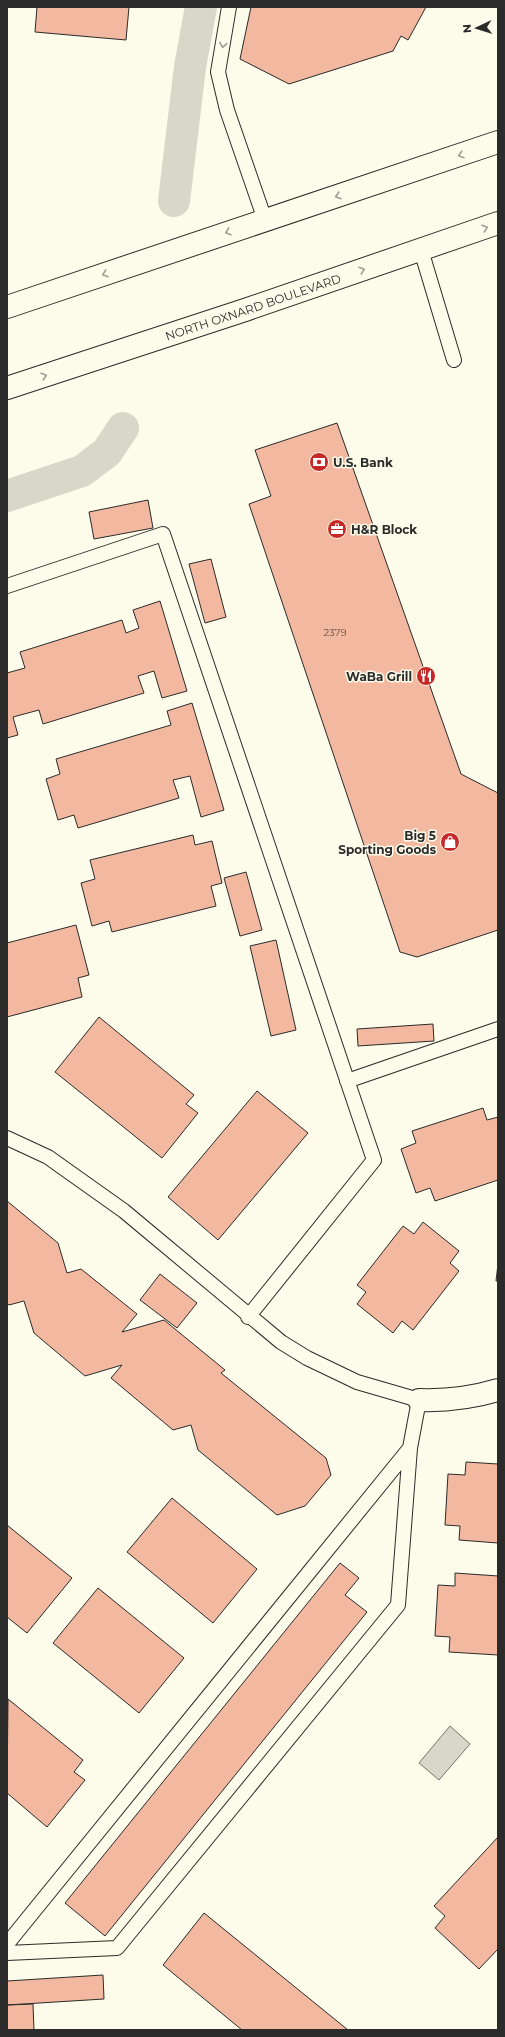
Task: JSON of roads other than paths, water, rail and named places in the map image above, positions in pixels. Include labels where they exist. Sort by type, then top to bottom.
[{"type":"main road","points":[[7,307],[498,142]]},
{"type":"main road","name":"NORTH OXNARD BOULEVARD","points":[[7,388],[245,310],[498,223]]},
{"type":"main road","points":[[419,1400],[452,1400],[472,1397],[498,1390]]},
{"type":"lane","points":[[229,7],[218,72],[236,134],[265,220]]},
{"type":"lane","points":[[421,250],[454,360]]},
{"type":"lane","points":[[7,586],[163,534],[374,1160],[248,1317]]},
{"type":"lane","points":[[347,1081],[498,1029]]},
{"type":"lane","points":[[7,1138],[48,1157],[124,1211],[248,1317],[281,1342],[307,1358],[357,1382],[419,1400],[410,1448],[398,1605],[117,1948],[7,1953]]},
{"type":"lane","points":[[7,1944],[410,1448]]},
{"type":"waterway","points":[[174,201],[190,67],[201,7]]},
{"type":"waterway","points":[[7,496],[82,471],[107,452],[123,428]]},
{"type":"place","name":"U.S. Bank","points":[[319,462]]},
{"type":"place","name":"H&R Block","points":[[337,529]]},
{"type":"place","name":"WaBa Grill","points":[[426,676]]},
{"type":"place","name":"Big 5 Sporting Goods","points":[[450,842]]}]
